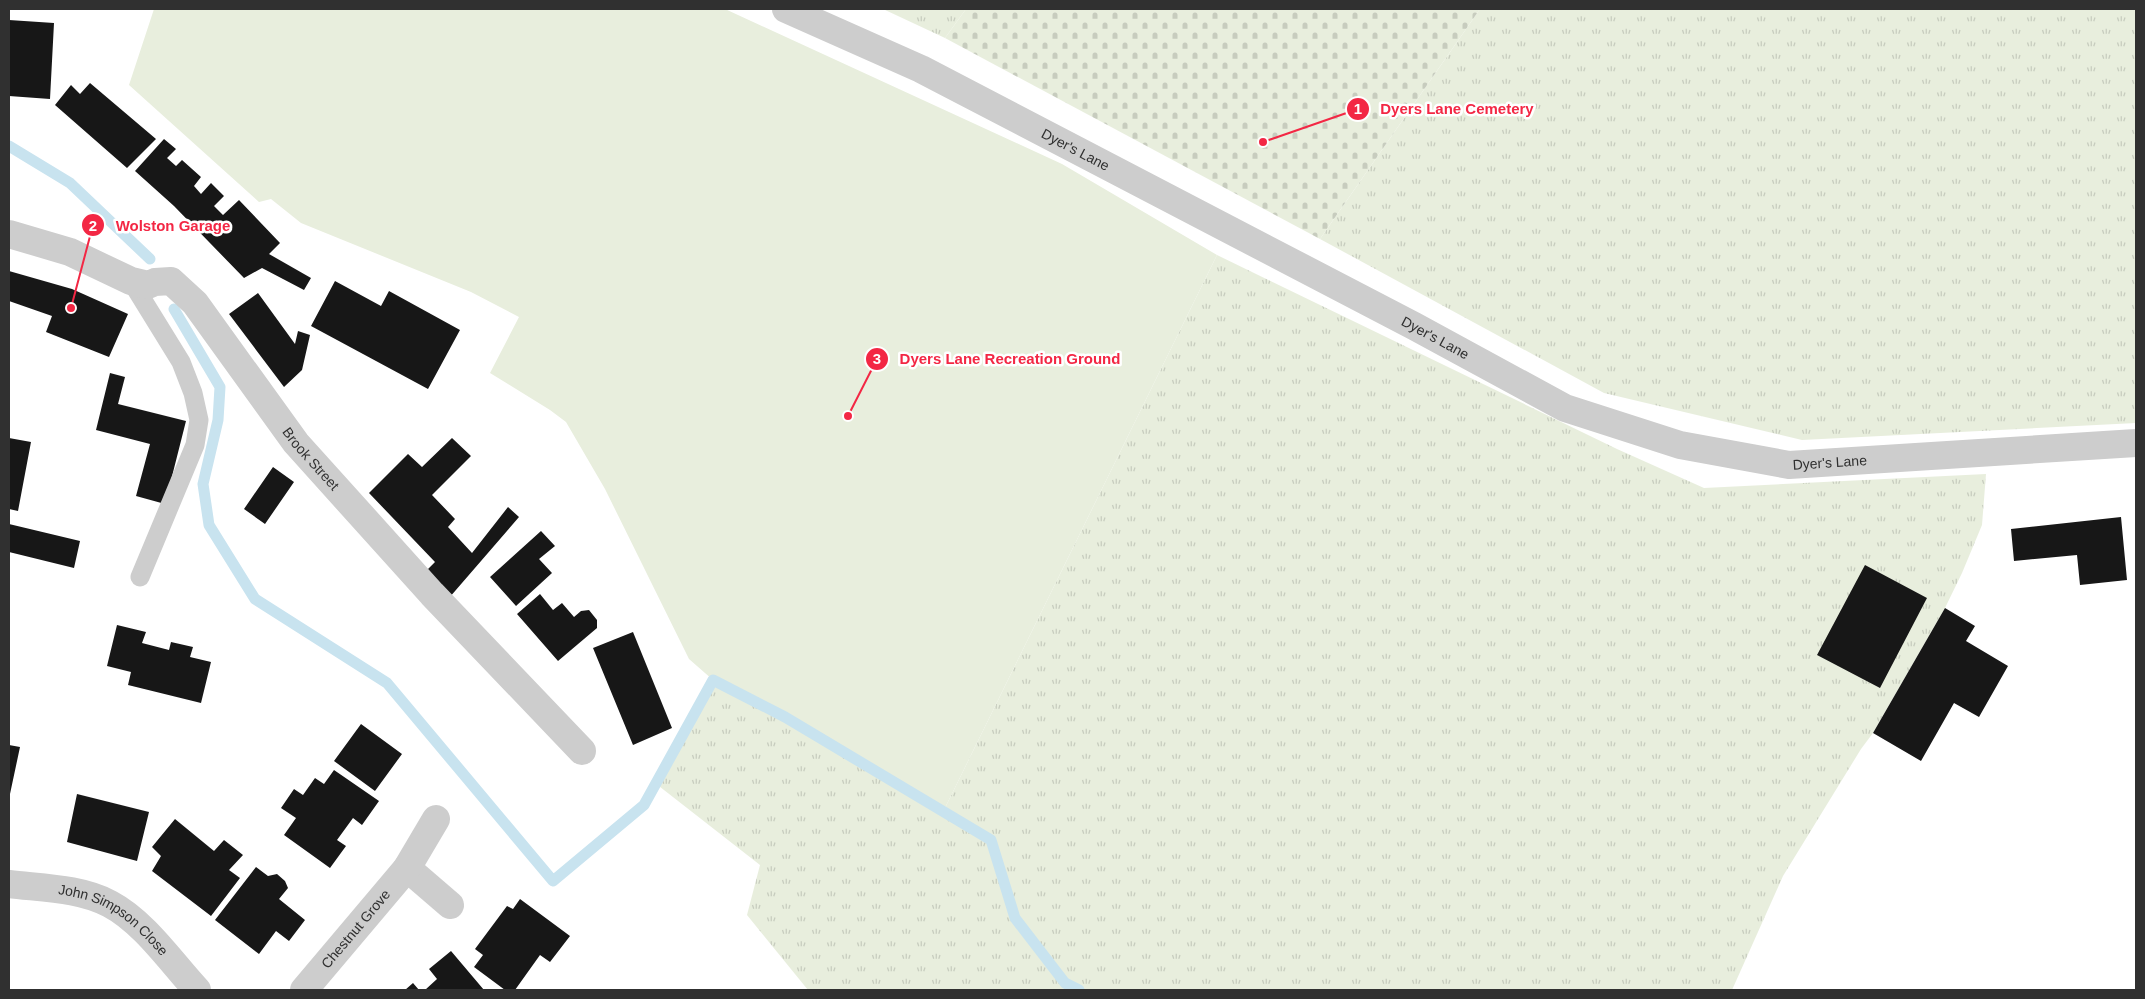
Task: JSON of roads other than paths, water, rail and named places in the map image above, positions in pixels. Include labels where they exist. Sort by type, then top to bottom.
[{"type":"street","name":"Dyer's Lane","points":[[786,9],[921,69],[1405,322],[1565,408],[1680,445],[1789,465],[2136,443]]},
{"type":"street","name":"Brook Street","points":[[9,234],[70,252],[152,281],[195,303],[296,444],[432,594],[582,751]]},
{"type":"street","name":"Chestnut Grove","points":[[304,990],[406,868],[436,820]]},
{"type":"street","points":[[406,868],[450,905]]},
{"type":"street","name":"John Simpson Close","points":[[9,884],[82,894],[109,903],[131,917],[197,990]]},
{"type":"lane","points":[[140,577],[195,445],[199,420],[193,393],[152,281]]},
{"type":"waterway","points":[[9,146],[70,183],[150,259]]},
{"type":"waterway","points":[[174,309],[220,387],[218,420],[203,484],[209,525],[255,599],[387,683],[553,881],[644,805],[713,680],[785,717],[991,840],[1015,918],[1065,983],[1079,990]]},
{"type":"place","name":"Dyers Lane Cemetery","points":[[1263,142]]},
{"type":"place","name":"Wolston Garage","points":[[71,308]]},
{"type":"place","name":"Dyers Lane Recreation Ground","points":[[848,416]]}]
